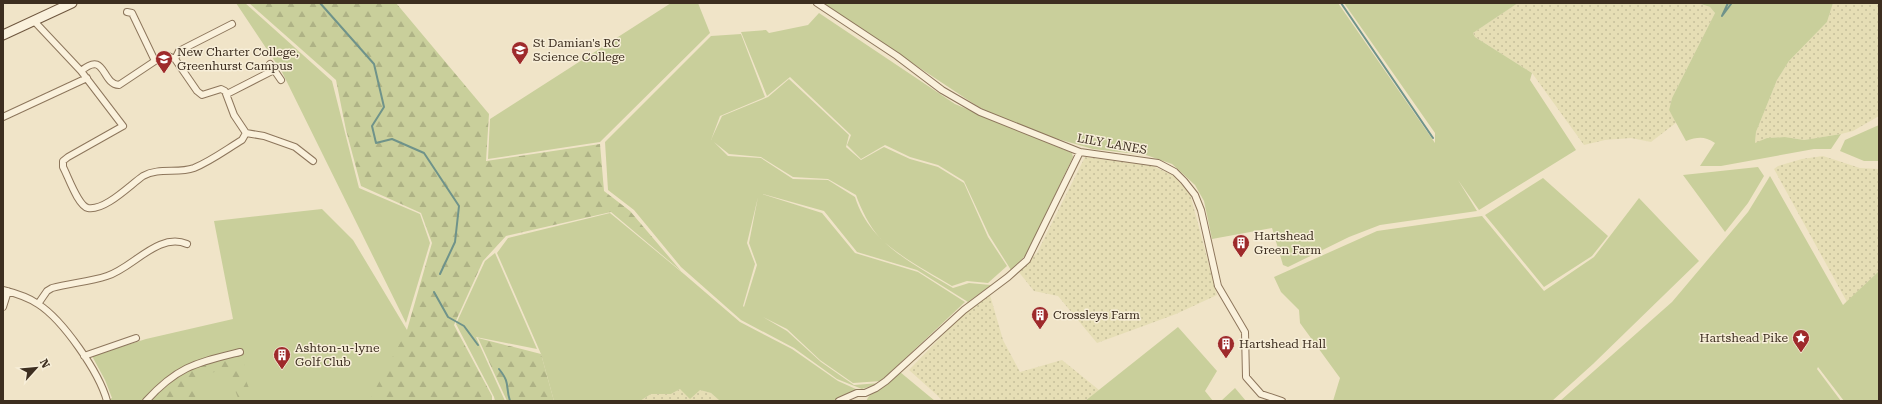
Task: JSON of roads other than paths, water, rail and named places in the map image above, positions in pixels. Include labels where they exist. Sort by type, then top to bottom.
[{"type":"main road","points":[[3,35],[72,3]]},
{"type":"street","name":"LILY LANES","points":[[817,3],[897,56],[942,90],[980,112],[1080,152],[1158,163],[1168,167],[1184,181],[1195,195],[1202,210],[1218,286],[1245,332],[1246,377],[1261,394],[1282,401]]},
{"type":"street","points":[[127,12],[132,13],[155,61]]},
{"type":"street","points":[[34,21],[87,78],[123,126],[63,161],[63,167],[80,202],[86,207],[90,208],[108,203],[145,176],[159,171],[194,168],[242,140],[246,133]]},
{"type":"street","points":[[175,58],[179,51],[232,24]]},
{"type":"street","points":[[81,71],[89,64],[93,63],[98,65],[117,86],[155,61],[168,56],[175,58],[197,91],[202,95],[221,89],[227,94],[234,115],[246,133],[264,136],[295,146],[313,162]]},
{"type":"street","points":[[270,64],[281,80]]},
{"type":"street","points":[[227,94],[274,70]]},
{"type":"street","points":[[3,117],[87,78]]},
{"type":"street","points":[[840,401],[857,393],[876,388],[886,381],[964,310],[1008,277],[1027,260],[1080,152]]},
{"type":"street","points":[[38,304],[46,291],[52,288],[107,276],[122,269],[152,249],[166,243],[179,241],[187,244]]},
{"type":"street","points":[[3,307],[5,291],[30,299],[52,315],[97,373],[107,401]]},
{"type":"street","points":[[84,356],[136,338]]},
{"type":"street","points":[[146,401],[157,389],[183,368],[197,362],[240,352]]},
{"type":"waterway","points":[[320,3],[374,64],[384,107],[372,126],[376,143],[392,139],[424,153],[459,206],[455,242],[440,274]]},
{"type":"waterway","points":[[1341,3],[1433,138]]},
{"type":"waterway","points":[[1728,3],[1722,16],[1731,4]]},
{"type":"waterway","points":[[434,292],[448,317],[464,326],[478,345]]},
{"type":"waterway","points":[[499,369],[505,378],[510,401]]},
{"type":"place","name":"St Damian's RC Science College","points":[[520,65]]},
{"type":"place","name":"New Charter College, Greenhurst Campus","points":[[164,74]]},
{"type":"place","name":"Hartshead Green Farm","points":[[1241,258]]},
{"type":"place","name":"Crossleys Farm","points":[[1040,330]]},
{"type":"place","name":"Hartshead Pike","points":[[1801,353]]},
{"type":"place","name":"Hartshead Hall","points":[[1226,359]]},
{"type":"place","name":"Ashton-u-lyne Golf Club","points":[[282,370]]}]
